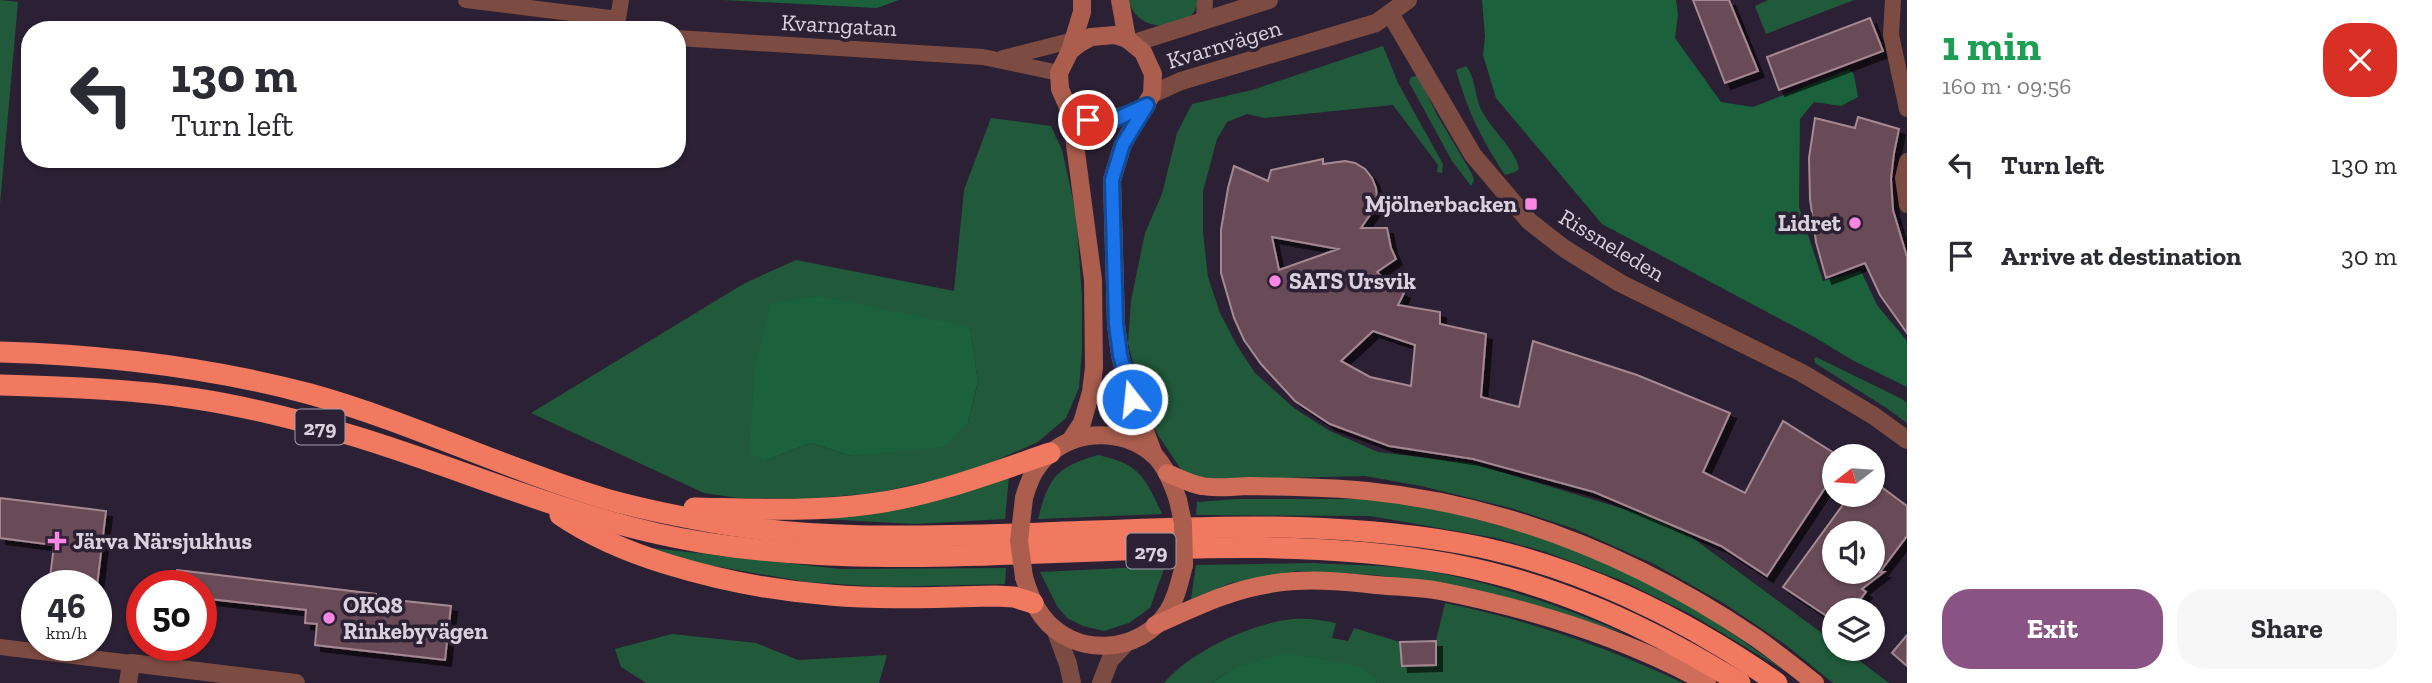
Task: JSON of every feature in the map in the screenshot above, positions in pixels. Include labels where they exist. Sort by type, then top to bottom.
[{"type":"highway","name":"279","points":[[0,352],[96,356],[196,369],[310,394],[362,410],[572,488],[639,507],[755,528],[822,534],[932,536],[1296,527],[1374,531],[1461,543],[1586,579],[1690,629],[1777,683]]},
{"type":"highway","name":"279","points":[[0,385],[194,398],[262,411],[357,437],[541,502],[636,530],[767,552],[934,558],[1230,548],[1342,552],[1452,565],[1569,596],[1634,623],[1695,655],[1740,683]]},
{"type":"highway","points":[[639,507],[782,510],[872,504],[927,493],[1050,453]]},
{"type":"highway","points":[[541,502],[582,530],[625,551],[735,581],[832,596],[996,596],[1014,597],[1033,603]]},
{"type":"main road","points":[[1070,441],[1082,423],[1091,393],[1094,367],[1093,280],[1071,114],[1060,89],[1059,73],[1072,46],[1082,12],[1082,0]]},
{"type":"main road","points":[[1120,0],[1130,41],[1149,62],[1153,74],[1149,99],[1123,144],[1112,180],[1116,324],[1126,384],[1154,455],[1167,473],[1178,500],[1183,523],[1184,565],[1167,612],[1142,635],[1125,644],[1091,646],[1066,637],[1043,618],[1033,603],[1024,577],[1019,541],[1024,498],[1037,468],[1050,453],[1070,441],[1092,435],[1126,439],[1154,455]]},
{"type":"main road","points":[[1072,46],[1103,34],[1130,41]]},
{"type":"main road","points":[[1071,114],[1088,120],[1112,121],[1149,99]]},
{"type":"main road","points":[[1167,473],[1206,487],[1365,490],[1418,497],[1488,512],[1559,535],[1621,560],[1681,592],[1756,638],[1815,683]]},
{"type":"main road","points":[[1155,625],[1234,592],[1270,584],[1320,580],[1438,591],[1555,621],[1631,647],[1707,683]]},
{"type":"street","points":[[466,0],[618,19],[621,0]]},
{"type":"street","points":[[1203,21],[1205,0]]},
{"type":"street","name":"Kvarnvägen","points":[[1130,41],[1269,0]]},
{"type":"street","points":[[1391,15],[1408,0]]},
{"type":"street","points":[[1893,0],[1891,35],[1907,109]]},
{"type":"street","name":"Kvarnvägen","points":[[1149,99],[1190,78],[1377,23],[1391,15]]},
{"type":"street","name":"Rissneleden","points":[[1391,15],[1472,155],[1529,221],[1565,249],[1620,283],[1802,373],[1874,416],[1907,440]]},
{"type":"street","name":"Kvarngatan","points":[[686,39],[983,57],[1059,73]]},
{"type":"street","points":[[998,60],[1072,46]]},
{"type":"street","points":[[1901,198],[1907,161]]},
{"type":"street","points":[[1055,629],[1072,683]]},
{"type":"street","points":[[1101,683],[1111,660],[1125,644]]},
{"type":"street","points":[[0,647],[296,683]]},
{"type":"street","points":[[128,683],[131,663]]},
{"type":"green space","points":[[0,0],[18,2],[0,204]]},
{"type":"green space","points":[[723,0],[899,0],[877,8]]},
{"type":"green space","points":[[1129,0],[1198,0],[1195,11],[1187,19],[1165,26],[1142,20],[1134,12]]},
{"type":"green space","points":[[1482,0],[1676,0],[1678,14],[1675,38],[1721,102],[1753,107],[1850,69],[1854,75],[1858,97],[1841,106],[1814,102],[1800,119],[1799,207],[1823,281],[1861,271],[1877,305],[1907,341],[1907,387],[1602,224],[1496,98],[1483,55],[1485,37]]},
{"type":"green space","points":[[1768,0],[1854,0],[1766,34],[1755,6]]},
{"type":"green space","points":[[1383,46],[1398,83],[1443,164],[1442,173],[1437,172],[1438,165],[1393,105],[1264,118],[1247,114],[1227,122],[1217,139],[1203,191],[1203,233],[1208,277],[1220,313],[1255,373],[1294,408],[1328,430],[1378,452],[1472,463],[1647,516],[1690,536],[1822,633],[1822,661],[1860,661],[1889,683],[1833,683],[1786,645],[1725,604],[1654,564],[1575,529],[1511,508],[1421,486],[1365,476],[1201,480],[1182,471],[1158,435],[1145,409],[1128,343],[1131,301],[1145,233],[1162,194],[1177,133],[1192,104],[1252,90]]},
{"type":"green space","points":[[1466,66],[1483,113],[1517,162],[1519,169],[1515,172],[1505,175],[1476,124],[1456,70]]},
{"type":"green space","points":[[1418,76],[1472,174],[1474,180],[1471,186],[1452,161],[1409,82],[1411,77]]},
{"type":"green space","points":[[991,118],[1051,126],[1062,150],[1076,213],[1082,296],[1082,349],[1079,388],[1066,418],[1038,442],[988,464],[939,479],[876,493],[806,499],[738,498],[704,493],[531,413],[745,283],[796,260],[954,291],[964,190]],"holes":[[[970,327],[978,383],[968,422],[851,456],[811,443],[764,461]]]},
{"type":"green space","points":[[820,296],[970,327],[978,382],[968,422],[944,447],[851,456],[811,443],[764,461],[750,453],[754,370],[770,304]]},
{"type":"green space","points":[[1816,357],[1902,399],[1907,403],[1907,423],[1815,363]]},
{"type":"green space","points":[[1098,455],[1123,463],[1139,474],[1151,490],[1162,514],[1038,519],[1046,493],[1056,476],[1072,464]]},
{"type":"green space","points":[[1009,476],[1005,519],[915,524],[804,518]]},
{"type":"green space","points":[[1237,499],[1375,499],[1423,505],[1530,534],[1601,559],[1704,614],[1787,672],[1692,615],[1623,581],[1546,552],[1496,538],[1370,516],[1196,515],[1197,502]]},
{"type":"green space","points":[[652,548],[840,569],[1006,568],[1005,584],[885,587],[806,582],[685,561]]},
{"type":"green space","points":[[1314,563],[1415,569],[1469,580],[1548,603],[1624,633],[1535,606],[1438,583],[1374,575],[1296,571],[1231,583],[1191,599],[1196,565]]},
{"type":"green space","points":[[1165,566],[1150,608],[1129,623],[1104,631],[1083,626],[1067,618],[1057,606],[1040,572]]},
{"type":"green space","points":[[1445,603],[1567,636],[1683,683],[1376,683],[1377,680],[1234,668],[1212,683],[1164,683],[1190,660],[1223,640],[1259,626],[1293,619],[1336,623],[1332,638],[1348,641],[1354,628],[1400,642],[1403,666],[1436,665],[1436,641]]},
{"type":"green space","points":[[672,634],[756,643],[798,660],[887,655],[879,683],[646,683],[621,667],[615,649]]},
{"type":"green space","points":[[1284,653],[1358,666],[1377,680],[1376,683],[1212,683],[1234,668]]},
{"type":"building","points":[[1693,0],[1729,0],[1758,71],[1725,83]]},
{"type":"building","points":[[1870,18],[1883,51],[1779,90],[1767,57]]},
{"type":"building","name":"Lidret","points":[[1858,117],[1899,129],[1891,179],[1893,210],[1907,257],[1907,333],[1880,295],[1865,263],[1826,278],[1816,242],[1810,199],[1809,158],[1815,118],[1855,128]]},
{"type":"building","points":[[1323,159],[1323,164],[1345,161],[1365,169],[1376,188],[1377,199],[1374,209],[1361,228],[1387,228],[1396,259],[1377,272],[1391,286],[1404,293],[1398,305],[1440,312],[1440,324],[1486,334],[1481,397],[1519,407],[1533,341],[1637,375],[1730,413],[1703,472],[1745,493],[1783,421],[1822,445],[1822,493],[1767,576],[1721,546],[1594,492],[1473,459],[1389,446],[1330,424],[1295,401],[1261,364],[1244,340],[1234,318],[1221,273],[1221,230],[1234,166],[1268,181],[1271,170]],"holes":[[[1272,237],[1338,249],[1279,270]],[[1373,331],[1415,345],[1411,386],[1370,377],[1341,361]]]},
{"type":"building","points":[[1885,490],[1907,506],[1907,536],[1885,565],[1885,521],[1831,521],[1841,508],[1885,508]]},
{"type":"building","points":[[0,498],[106,511],[99,570],[51,570],[54,545],[0,538]]},
{"type":"building","points":[[1822,533],[1822,584],[1868,584],[1862,589],[1866,592],[1861,598],[1822,598],[1822,613],[1783,587]]},
{"type":"building","points":[[217,575],[451,606],[445,660],[315,645],[317,624],[305,623],[306,610],[217,600]]},
{"type":"building","points":[[1907,635],[1907,666],[1892,653]]},
{"type":"building","points":[[1436,641],[1436,665],[1402,666],[1400,642]]},
{"type":"place","name":"Mjölnerbacken","points":[[1531,204]]},
{"type":"place","name":"Lidret","points":[[1855,223]]},
{"type":"place","name":"SATS Ursvik","points":[[1275,281]]},
{"type":"place","name":"Järva Närsjukhus","points":[[57,541]]},
{"type":"place","name":"OKQ8 Rinkebyvägen","points":[[329,618]]},
{"type":"route","points":[[1088,120],[1112,121],[1147,105],[1123,144],[1112,180],[1116,324],[1126,384],[1132,399]]}]
